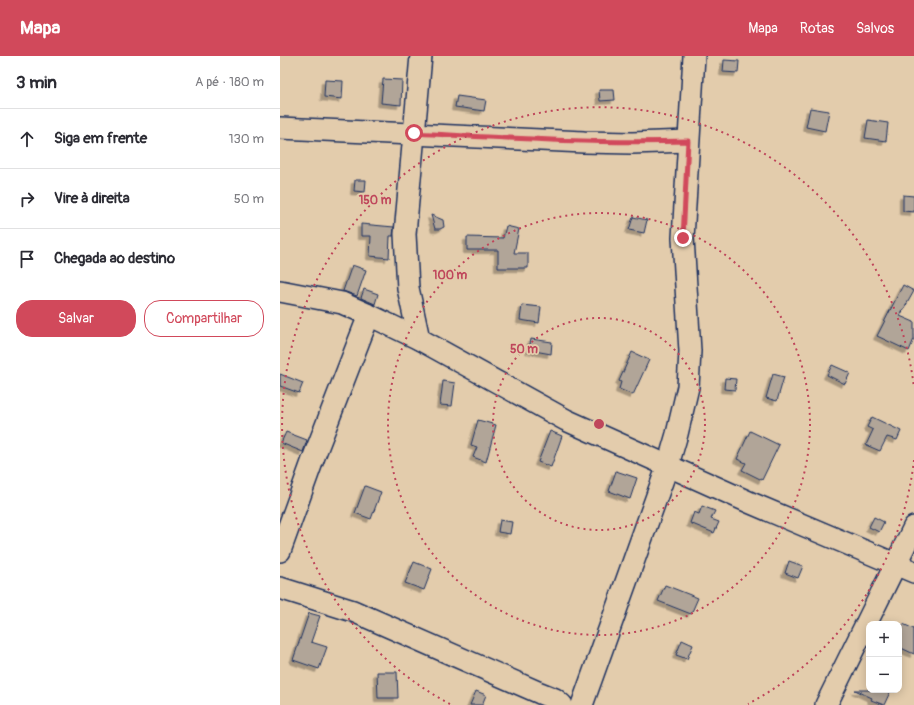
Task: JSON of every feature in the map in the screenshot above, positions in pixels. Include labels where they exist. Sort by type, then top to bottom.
[{"type":"street","points":[[418,339],[408,288],[405,234],[421,56]]},
{"type":"street","points":[[582,705],[668,465],[688,387],[690,351],[683,238],[694,56]]},
{"type":"street","points":[[280,128],[584,142],[632,143],[688,141]]},
{"type":"street","points":[[280,291],[342,303],[418,339],[566,420],[751,503],[905,567]]},
{"type":"street","points":[[280,551],[315,454],[369,315]]},
{"type":"street","points":[[826,705],[905,567],[914,527]]},
{"type":"street","points":[[280,588],[353,611],[540,692],[555,699],[562,705]]},
{"type":"building","points":[[724,60],[739,61],[738,73],[723,72]]},
{"type":"building","points":[[383,79],[402,80],[401,105],[381,103]]},
{"type":"building","points":[[325,80],[343,81],[342,99],[324,97]]},
{"type":"building","points":[[599,90],[614,90],[615,100],[600,101]]},
{"type":"building","points":[[457,96],[486,100],[484,111],[455,107]]},
{"type":"building","points":[[810,108],[829,111],[825,131],[806,127]]},
{"type":"building","points":[[868,120],[888,123],[886,141],[865,138]]},
{"type":"building","points":[[355,180],[366,180],[365,192],[354,191]]},
{"type":"building","points":[[903,195],[914,196],[914,212],[903,211]]},
{"type":"building","points":[[431,215],[443,220],[444,227],[435,229]]},
{"type":"building","points":[[633,217],[647,220],[644,233],[629,230]]},
{"type":"building","points":[[361,224],[394,227],[393,236],[390,236],[389,258],[370,256],[371,236],[361,236]]},
{"type":"building","points":[[506,226],[519,229],[514,253],[528,253],[528,268],[498,268],[498,250],[467,250],[467,237],[503,238]]},
{"type":"building","points":[[352,265],[366,270],[357,296],[343,291]]},
{"type":"building","points":[[903,285],[914,291],[900,316],[914,322],[914,339],[909,351],[877,336]]},
{"type":"building","points":[[364,289],[378,294],[375,304],[361,298]]},
{"type":"building","points":[[522,305],[541,307],[539,323],[520,320]]},
{"type":"building","points":[[531,339],[552,342],[551,354],[529,350]]},
{"type":"building","points":[[632,352],[649,360],[633,395],[619,389],[621,382],[619,381]]},
{"type":"building","points":[[832,365],[850,373],[845,384],[827,375]]},
{"type":"building","points":[[280,374],[303,383],[299,393],[280,386]]},
{"type":"building","points":[[773,374],[784,377],[777,401],[766,398]]},
{"type":"building","points":[[725,378],[736,379],[735,390],[724,389]]},
{"type":"building","points":[[443,381],[455,383],[452,406],[440,405]]},
{"type":"building","points":[[872,417],[901,431],[897,440],[887,437],[880,451],[866,445],[873,430],[867,427]]},
{"type":"building","points":[[478,420],[496,425],[486,462],[473,457],[477,447],[471,445]]},
{"type":"building","points":[[550,431],[562,436],[551,467],[538,462]]},
{"type":"building","points":[[750,431],[779,445],[762,480],[742,470],[746,463],[737,459]]},
{"type":"building","points":[[286,432],[307,440],[303,452],[281,443]]},
{"type":"building","points":[[616,471],[637,478],[630,499],[609,491]]},
{"type":"building","points":[[365,486],[381,492],[371,519],[355,513]]},
{"type":"building","points":[[702,506],[715,511],[711,519],[719,522],[714,533],[690,523],[694,512],[699,514]]},
{"type":"building","points":[[874,517],[884,522],[879,532],[869,527]]},
{"type":"building","points":[[500,520],[512,522],[510,534],[498,532]]},
{"type":"building","points":[[789,561],[803,566],[798,578],[785,573]]},
{"type":"building","points":[[414,562],[432,569],[424,590],[405,583]]},
{"type":"building","points":[[665,585],[698,598],[691,614],[658,601]]},
{"type":"building","points":[[309,613],[320,616],[311,642],[327,647],[319,669],[293,660]]},
{"type":"building","points":[[903,624],[914,629],[914,654],[902,648]]},
{"type":"building","points":[[682,640],[693,645],[687,659],[676,655]]},
{"type":"building","points":[[377,672],[397,672],[398,698],[378,698]]},
{"type":"building","points":[[855,690],[866,690],[866,693],[890,693],[884,705],[871,700],[872,698]]},
{"type":"building","points":[[476,691],[486,695],[482,705],[470,705]]},
{"type":"route","points":[[414,133],[584,142],[632,143],[688,141],[683,238]]}]
